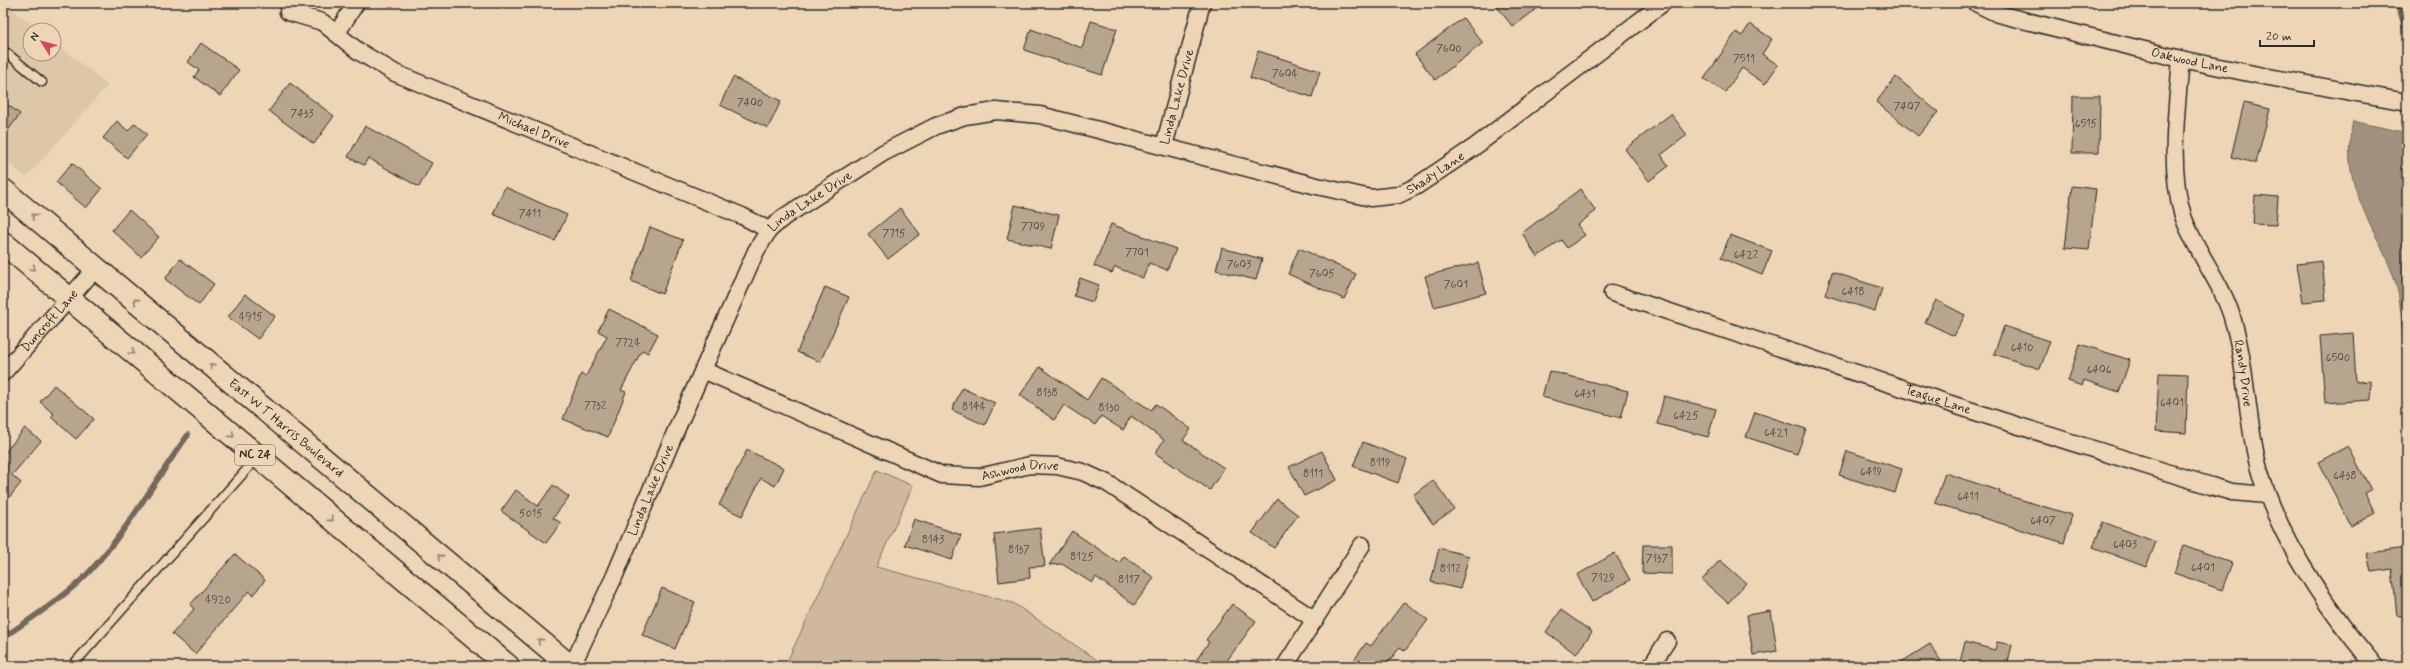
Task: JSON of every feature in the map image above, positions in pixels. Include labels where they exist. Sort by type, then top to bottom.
[{"type":"main road","name":"East W T Harris Boulevard","points":[[3,190],[571,666]]},
{"type":"main road","name":"NC 24","points":[[3,243],[508,666]]},
{"type":"street","points":[[337,33],[356,3]]},
{"type":"street","name":"Linda Lake Drive","points":[[571,666],[615,575],[756,251],[769,230],[784,217],[883,153],[936,126],[965,116],[1006,110],[1040,115],[1164,146],[1202,3]]},
{"type":"street","name":"Shady Lane","points":[[1164,146],[1317,186],[1371,198],[1398,195],[1415,187],[1474,148],[1663,3]]},
{"type":"street","name":"Oakwood Lane","points":[[1976,3],[1998,14],[2181,59],[2263,76],[2407,102]]},
{"type":"street","name":"Michael Drive","points":[[288,12],[322,22],[358,51],[395,73],[742,216],[769,230]]},
{"type":"street","name":"Randy Drive","points":[[2181,59],[2177,116],[2177,189],[2189,229],[2216,281],[2231,315],[2241,351],[2256,450],[2267,495],[2286,535],[2323,596],[2376,666]]},
{"type":"street","name":"Duncroft Lane","points":[[3,373],[96,268]]},
{"type":"street","name":"Teague Lane","points":[[1612,293],[2000,420],[2211,486],[2232,492],[2267,495]]},
{"type":"street","name":"Ashwood Drive","points":[[703,370],[942,475],[979,477],[1030,465],[1057,466],[1083,472],[1107,483],[1315,620]]},
{"type":"street","points":[[1285,666],[1362,545]]},
{"type":"street","points":[[1651,666],[1667,641]]},
{"type":"lane","points":[[3,50],[42,82]]},
{"type":"lane","points":[[72,666],[258,457]]},
{"type":"shaded area","points":[[3,3],[28,22],[22,22],[22,62],[62,62],[62,48],[108,85],[26,178],[3,158]]},
{"type":"shaded area","points":[[2353,121],[2407,133],[2407,359],[2403,340],[2400,302],[2396,284],[2362,206],[2350,166],[2350,145]]},
{"type":"shaded area","points":[[877,470],[913,486],[876,567],[1013,603],[1106,666],[785,666]]},
{"type":"building","points":[[1494,3],[1544,3],[1513,27]]},
{"type":"building","points":[[1463,18],[1483,43],[1435,80],[1415,54]]},
{"type":"building","points":[[1091,21],[1117,29],[1102,75],[1024,50],[1031,29],[1082,48]]},
{"type":"building","points":[[1750,24],[1772,39],[1762,54],[1778,65],[1765,84],[1742,68],[1725,92],[1704,79],[1736,32],[1742,36]]},
{"type":"building","points":[[201,43],[239,70],[220,96],[194,77],[199,70],[188,62]]},
{"type":"building","points":[[1258,51],[1320,71],[1312,97],[1250,78]]},
{"type":"building","points":[[733,77],[781,101],[768,128],[720,105]]},
{"type":"building","points":[[1896,77],[1938,112],[1918,136],[1876,102]]},
{"type":"building","points":[[290,83],[334,116],[314,144],[269,111]]},
{"type":"building","points":[[2073,96],[2100,96],[2099,153],[2072,153]]},
{"type":"building","points":[[3,101],[20,114],[3,137]]},
{"type":"building","points":[[2244,103],[2270,109],[2256,163],[2231,157]]},
{"type":"building","points":[[1671,114],[1687,135],[1661,155],[1669,166],[1649,181],[1625,149]]},
{"type":"building","points":[[117,121],[128,131],[135,123],[147,134],[127,158],[103,138]]},
{"type":"building","points":[[365,126],[432,163],[419,187],[368,158],[364,165],[348,157]]},
{"type":"building","points":[[72,163],[102,189],[86,208],[56,182]]},
{"type":"building","points":[[2072,186],[2096,189],[2089,250],[2065,248]]},
{"type":"building","points":[[505,187],[567,215],[555,241],[493,214]]},
{"type":"building","points":[[1580,189],[1596,211],[1577,225],[1585,235],[1567,248],[1561,240],[1537,257],[1522,233]]},
{"type":"building","points":[[2255,195],[2278,197],[2276,225],[2253,224]]},
{"type":"building","points":[[1015,205],[1059,215],[1051,249],[1007,239]]},
{"type":"building","points":[[900,208],[920,234],[888,259],[868,234]]},
{"type":"building","points":[[129,210],[159,237],[141,257],[112,230]]},
{"type":"building","points":[[1111,224],[1176,249],[1167,270],[1149,263],[1143,278],[1115,267],[1112,273],[1094,266]]},
{"type":"building","points":[[650,227],[683,240],[662,294],[631,281]]},
{"type":"building","points":[[1730,235],[1772,251],[1762,275],[1721,258]]},
{"type":"building","points":[[1222,248],[1262,259],[1256,280],[1216,270]]},
{"type":"building","points":[[1299,248],[1356,274],[1344,299],[1288,274]]},
{"type":"building","points":[[180,259],[214,284],[199,305],[165,279]]},
{"type":"building","points":[[2322,261],[2326,300],[2303,302],[2297,264]]},
{"type":"building","points":[[1478,263],[1486,293],[1434,307],[1425,276]]},
{"type":"building","points":[[1832,272],[1882,288],[1875,311],[1825,295]]},
{"type":"building","points":[[1080,278],[1099,285],[1093,302],[1074,296]]},
{"type":"building","points":[[825,287],[849,297],[820,362],[797,352]]},
{"type":"building","points":[[245,294],[275,316],[258,339],[228,317]]},
{"type":"building","points":[[1936,300],[1965,315],[1954,336],[1925,322]]},
{"type":"building","points":[[609,309],[658,334],[648,353],[642,350],[621,390],[626,392],[608,437],[563,419],[581,374],[586,376],[607,336],[598,331]]},
{"type":"building","points":[[2004,326],[2050,341],[2040,369],[1994,354]]},
{"type":"building","points":[[2353,333],[2356,382],[2370,381],[2371,400],[2325,403],[2320,336]]},
{"type":"building","points":[[2080,344],[2130,360],[2119,392],[2084,380],[2082,386],[2068,381]]},
{"type":"building","points":[[1040,367],[1087,400],[1101,378],[1151,410],[1156,404],[1191,429],[1183,440],[1224,468],[1210,490],[1155,453],[1164,440],[1131,416],[1123,430],[1101,416],[1095,425],[1064,405],[1054,420],[1020,395]]},
{"type":"building","points":[[1549,371],[1628,391],[1621,418],[1542,397]]},
{"type":"building","points":[[2159,373],[2188,374],[2186,433],[2156,431]]},
{"type":"building","points":[[54,385],[94,419],[76,439],[51,417],[54,414],[40,402]]},
{"type":"building","points":[[962,388],[995,403],[985,425],[952,410]]},
{"type":"building","points":[[1664,396],[1716,409],[1708,437],[1657,424]]},
{"type":"building","points":[[1755,412],[1806,429],[1797,454],[1746,437]]},
{"type":"building","points":[[25,428],[41,441],[12,475],[21,483],[3,505],[3,455]]},
{"type":"building","points":[[1363,442],[1407,459],[1398,483],[1353,466]]},
{"type":"building","points":[[2348,446],[2371,490],[2365,493],[2375,513],[2351,526],[2318,462]]},
{"type":"building","points":[[747,450],[784,468],[775,486],[761,478],[742,516],[719,505]]},
{"type":"building","points":[[1322,451],[1337,480],[1304,496],[1289,467]]},
{"type":"building","points":[[1847,451],[1902,469],[1895,493],[1839,475]]},
{"type":"building","points":[[1945,473],[2000,491],[1999,493],[2072,515],[2064,543],[1935,503]]},
{"type":"building","points":[[1433,480],[1454,509],[1433,524],[1413,495]]},
{"type":"building","points":[[553,485],[569,497],[553,518],[561,523],[546,543],[501,511],[516,490],[538,506]]},
{"type":"building","points":[[1277,499],[1298,515],[1274,548],[1252,533]]},
{"type":"building","points":[[914,519],[961,535],[952,560],[905,545]]},
{"type":"building","points":[[2103,522],[2156,542],[2146,567],[2093,547]]},
{"type":"building","points":[[1040,528],[1045,566],[1029,567],[1030,578],[999,582],[994,534]]},
{"type":"building","points":[[1072,531],[1119,563],[1124,556],[1154,578],[1134,605],[1096,577],[1092,583],[1062,564],[1049,565]]},
{"type":"building","points":[[1643,545],[1672,545],[1672,574],[1642,573]]},
{"type":"building","points":[[2184,545],[2232,563],[2222,590],[2174,573]]},
{"type":"building","points":[[1439,548],[1469,556],[1460,589],[1431,582]]},
{"type":"building","points":[[2407,548],[2407,615],[2397,616],[2392,569],[2371,572],[2367,553]]},
{"type":"building","points":[[1615,553],[1630,580],[1592,602],[1577,575]]},
{"type":"building","points":[[235,554],[265,580],[253,595],[249,591],[195,654],[172,634],[194,609],[190,605]]},
{"type":"building","points":[[1720,560],[1746,583],[1728,603],[1702,580]]},
{"type":"building","points":[[662,588],[695,602],[675,649],[642,635]]},
{"type":"building","points":[[1404,602],[1428,620],[1405,651],[1400,647],[1386,666],[1350,666],[1366,643],[1371,646]]},
{"type":"building","points":[[1232,604],[1256,621],[1223,666],[1192,666],[1209,642],[1206,640]]},
{"type":"building","points":[[1561,610],[1592,632],[1576,654],[1546,632]]},
{"type":"building","points":[[1771,611],[1777,651],[1753,655],[1747,615]]},
{"type":"building","points":[[1965,642],[1995,650],[1997,642],[2012,645],[2007,666],[1959,666]]},
{"type":"building","points":[[1930,644],[1944,666],[1895,666]]},
{"type":"waterway","points":[[2398,3],[2407,36]]},
{"type":"waterway","points":[[3,638],[60,598],[90,571],[117,539],[188,435]]}]
